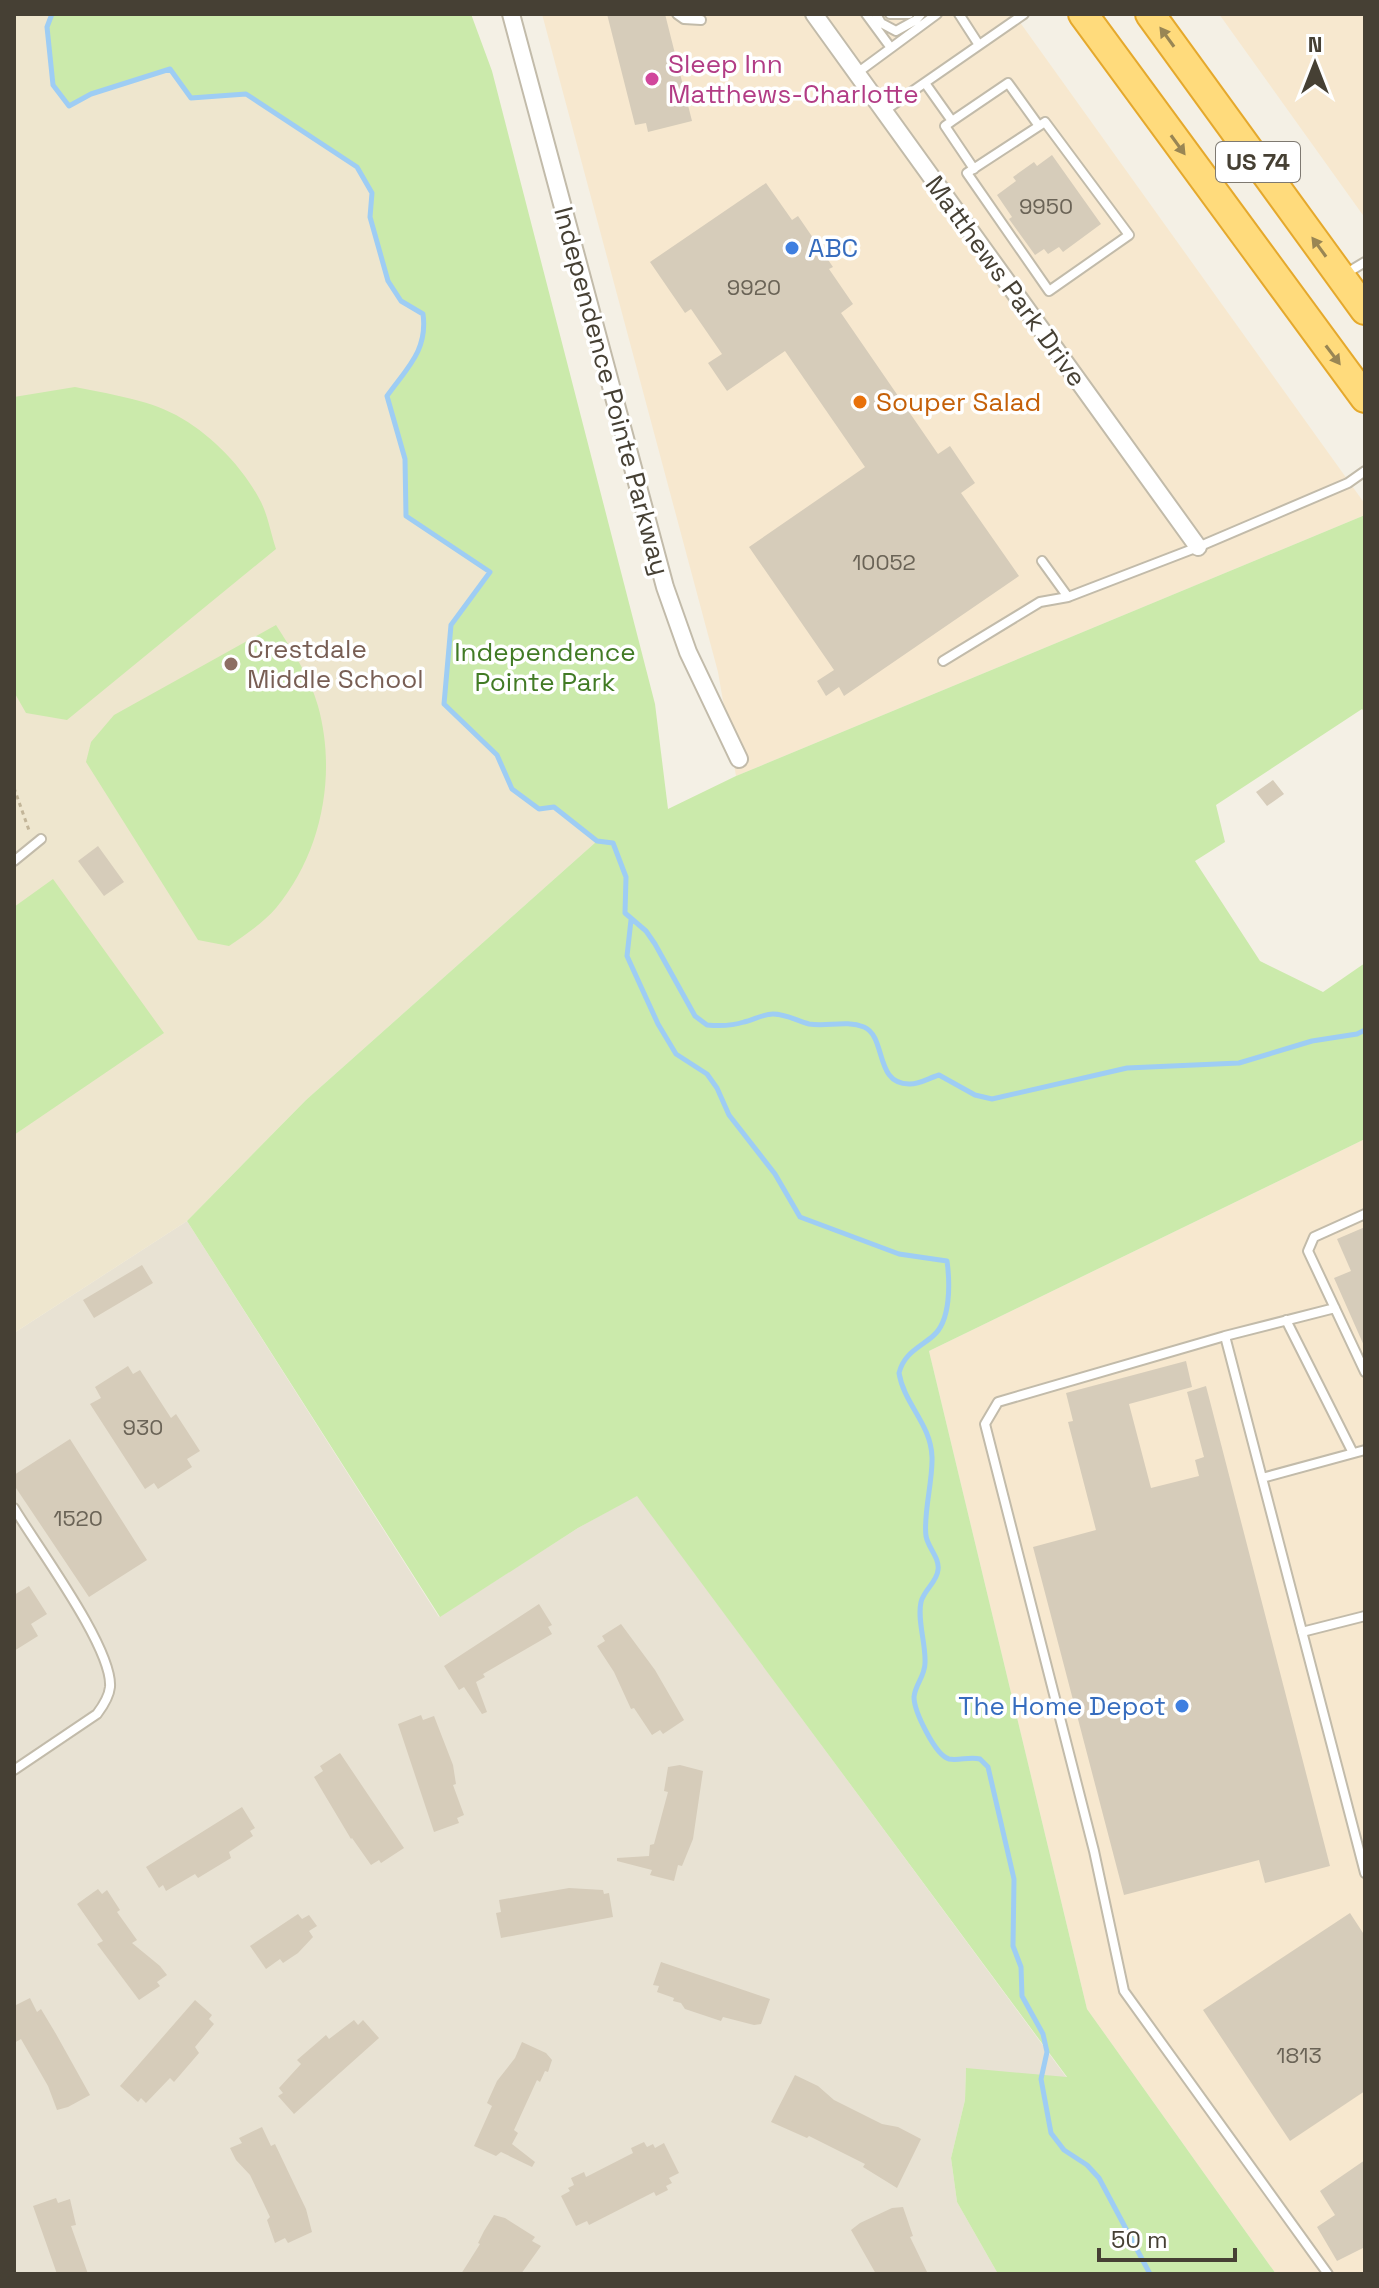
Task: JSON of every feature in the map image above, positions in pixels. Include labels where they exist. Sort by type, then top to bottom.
[{"type":"highway","name":"US 74","points":[[1083,14],[1365,398]]},
{"type":"highway","name":"US 74","points":[[1150,14],[1365,310]]},
{"type":"street","name":"Independence Pointe Parkway","points":[[511,14],[665,587],[688,652],[739,759]]},
{"type":"street","name":"Matthews Park Drive","points":[[814,14],[1198,547]]},
{"type":"lane","points":[[677,14],[684,19],[701,20]]},
{"type":"lane","points":[[866,14],[891,48]]},
{"type":"lane","points":[[876,14],[881,23],[896,31],[921,14]]},
{"type":"lane","points":[[890,14],[909,14]]},
{"type":"lane","points":[[857,73],[937,14]]},
{"type":"lane","points":[[959,14],[979,45]]},
{"type":"lane","points":[[884,111],[1024,14]]},
{"type":"lane","points":[[925,83],[952,121]]},
{"type":"lane","points":[[974,169],[945,126],[1008,83],[1039,126]]},
{"type":"lane","points":[[1045,122],[1129,235],[1049,291],[967,173],[1039,126],[1045,122]]},
{"type":"lane","points":[[1341,277],[1365,262]]},
{"type":"lane","points":[[943,661],[1040,602],[1068,597],[1198,547],[1348,483],[1365,471]]},
{"type":"lane","points":[[1042,561],[1068,597]]},
{"type":"lane","points":[[14,861],[38,842]]},
{"type":"lane","points":[[1365,1214],[1314,1237],[1308,1251],[1365,1372]]},
{"type":"lane","points":[[1328,2274],[1124,1991],[1094,1851],[985,1424],[998,1402],[1225,1336],[1335,1308]]},
{"type":"lane","points":[[1286,1320],[1353,1453]]},
{"type":"lane","points":[[1225,1336],[1365,1873]]},
{"type":"lane","points":[[1262,1478],[1365,1450]]},
{"type":"lane","points":[[14,1508],[74,1601],[103,1655],[109,1671],[110,1688],[106,1702],[97,1714],[14,1770]]},
{"type":"lane","points":[[1302,1632],[1365,1616]]},
{"type":"path","points":[[14,788],[38,842]]},
{"type":"shaded area","name":"Crestdale Middle School","points":[[14,14],[52,14],[47,27],[69,105],[91,94],[170,69],[191,98],[246,94],[357,167],[372,193],[370,217],[401,301],[423,314],[426,332],[418,355],[387,396],[405,459],[406,516],[490,572],[451,625],[444,703],[497,755],[512,789],[554,807],[597,841],[306,1100],[187,1221],[14,1333]]},
{"type":"shaded area","points":[[542,14],[1014,14],[1365,504],[1365,515],[736,776],[718,672]]},
{"type":"shaded area","points":[[1219,14],[1365,14],[1365,218]]},
{"type":"shaded area","points":[[1365,1139],[1365,2274],[1276,2274],[1087,2009],[929,1351]]},
{"type":"shaded area","points":[[187,1221],[439,1617],[578,1528],[637,1495],[1067,2078],[966,2069],[965,2100],[951,2158],[957,2202],[998,2274],[14,2274],[14,1333]]},
{"type":"green space","name":"Independence Pointe Park","points":[[52,14],[471,14],[492,71],[655,704],[668,809],[736,776],[1365,515],[1365,713],[1362,709],[1216,805],[1225,842],[1195,861],[1260,961],[1323,992],[1365,963],[1365,1139],[929,1351],[1087,2009],[1276,2274],[998,2274],[957,2202],[951,2158],[965,2100],[966,2068],[1067,2077],[637,1496],[578,1528],[440,1617],[187,1221],[306,1100],[597,841],[554,807],[539,809],[512,789],[497,755],[444,704],[451,625],[490,572],[406,516],[405,459],[387,396],[419,349],[424,327],[423,314],[401,301],[388,281],[370,217],[372,193],[357,167],[246,94],[191,98],[170,69],[91,94],[69,106],[53,85],[47,27]]},
{"type":"green space","points":[[75,387],[152,405],[176,415],[202,432],[235,464],[254,489],[266,513],[276,549],[67,720],[26,713],[14,692],[14,397]]},
{"type":"green space","points":[[276,625],[315,695],[324,732],[325,785],[315,838],[292,886],[276,908],[254,928],[229,946],[198,940],[86,762],[91,742],[114,715]]},
{"type":"green space","points":[[53,879],[164,1033],[14,1135],[14,907]]},
{"type":"building","name":"Sleep Inn Matthews-Charlotte","points":[[607,14],[665,14],[692,121],[648,132],[646,123],[635,125]]},
{"type":"building","points":[[1052,155],[1101,224],[1063,252],[1059,247],[1048,254],[1044,249],[1035,255],[1009,219],[1012,217],[997,195],[1016,181],[1013,177],[1034,162],[1037,166]]},
{"type":"building","points":[[766,183],[792,220],[798,216],[833,267],[829,269],[853,304],[841,313],[938,454],[950,446],[975,483],[961,493],[1019,576],[844,696],[839,687],[826,696],[817,681],[834,670],[749,547],[865,467],[785,351],[727,391],[708,363],[722,354],[691,309],[685,313],[650,262]]},
{"type":"building","points":[[1273,780],[1284,794],[1267,806],[1256,792]]},
{"type":"building","points":[[98,846],[124,882],[104,896],[78,861]]},
{"type":"building","points":[[1365,1227],[1365,1348],[1334,1278],[1351,1271],[1337,1239]]},
{"type":"building","points":[[142,1265],[153,1283],[94,1318],[83,1300]]},
{"type":"building","name":"The Home Depot","points":[[1186,1361],[1192,1387],[1129,1404],[1151,1488],[1199,1476],[1195,1460],[1204,1457],[1187,1392],[1206,1386],[1330,1866],[1265,1883],[1259,1860],[1124,1895],[1033,1547],[1096,1530],[1068,1422],[1073,1421],[1066,1393]]},
{"type":"building","points":[[128,1366],[133,1374],[140,1370],[171,1418],[176,1414],[200,1451],[187,1459],[192,1467],[158,1489],[154,1483],[145,1489],[90,1404],[101,1398],[95,1387]]},
{"type":"building","points":[[70,1439],[147,1560],[89,1597],[14,1485],[14,1475]]},
{"type":"building","points":[[29,1586],[47,1614],[31,1624],[38,1636],[14,1651],[14,1595]]},
{"type":"building","points":[[539,1604],[552,1625],[548,1627],[552,1634],[483,1674],[485,1677],[476,1682],[487,1712],[482,1714],[464,1687],[459,1690],[444,1666]]},
{"type":"building","points":[[621,1624],[655,1670],[684,1720],[663,1734],[660,1730],[652,1735],[634,1708],[631,1709],[614,1672],[597,1646],[605,1641],[602,1636]]},
{"type":"building","points":[[421,1715],[423,1720],[434,1716],[453,1765],[456,1784],[453,1785],[464,1815],[457,1818],[459,1823],[434,1832],[398,1724]]},
{"type":"building","points":[[340,1753],[404,1848],[381,1863],[379,1860],[371,1865],[351,1839],[314,1777],[323,1771],[320,1766]]},
{"type":"building","points":[[680,1765],[703,1771],[693,1839],[682,1866],[678,1865],[674,1881],[650,1875],[652,1870],[617,1861],[617,1858],[649,1856],[668,1792],[664,1791],[668,1767]]},
{"type":"building","points":[[242,1807],[255,1828],[250,1831],[253,1836],[229,1852],[231,1858],[198,1878],[195,1874],[166,1891],[163,1885],[159,1888],[146,1867]]},
{"type":"building","points":[[569,1888],[609,1893],[613,1917],[501,1938],[496,1913],[501,1912],[499,1900]]},
{"type":"building","points":[[98,1889],[102,1894],[107,1890],[120,1910],[117,1912],[137,1940],[132,1943],[167,1975],[157,1982],[160,1986],[139,2000],[97,1944],[103,1941],[77,1904]]},
{"type":"building","points":[[1350,1913],[1365,1936],[1365,2091],[1290,2141],[1203,2010]]},
{"type":"building","points":[[298,1914],[302,1919],[309,1915],[317,1926],[309,1931],[313,1937],[298,1953],[283,1963],[280,1959],[266,1969],[250,1946]]},
{"type":"building","points":[[661,1962],[770,1999],[761,2024],[723,2017],[721,2021],[685,2009],[681,2003],[673,2001],[674,1998],[657,1992],[659,1986],[653,1985]]},
{"type":"building","points":[[30,1998],[37,2012],[41,2009],[90,2095],[68,2107],[57,2110],[48,2086],[21,2039],[14,2043],[14,2006]]},
{"type":"building","points":[[195,2000],[212,2015],[209,2019],[214,2024],[195,2047],[199,2053],[174,2082],[170,2078],[146,2103],[141,2098],[138,2102],[120,2086]]},
{"type":"building","points":[[354,2020],[358,2025],[363,2020],[379,2038],[294,2114],[278,2096],[283,2093],[279,2088],[301,2064],[297,2060],[326,2035],[329,2039]]},
{"type":"building","points":[[522,2042],[546,2053],[552,2060],[548,2072],[545,2071],[540,2082],[537,2080],[514,2130],[518,2133],[512,2144],[535,2162],[532,2167],[501,2152],[496,2156],[474,2146],[492,2106],[487,2103],[497,2081],[515,2058]]},
{"type":"building","points":[[795,2075],[818,2086],[834,2100],[921,2139],[897,2188],[863,2167],[865,2164],[809,2136],[807,2138],[771,2122]]},
{"type":"building","points":[[262,2127],[271,2146],[275,2144],[306,2209],[312,2232],[288,2243],[285,2238],[275,2243],[267,2220],[270,2217],[250,2175],[230,2148],[242,2143],[239,2138]]},
{"type":"building","points":[[644,2142],[647,2147],[653,2144],[655,2148],[664,2143],[679,2173],[669,2178],[672,2183],[666,2186],[668,2190],[656,2196],[654,2192],[589,2225],[587,2221],[576,2226],[561,2196],[574,2185],[571,2178],[584,2172],[586,2177],[633,2153],[631,2148]]},
{"type":"building","points":[[1365,2160],[1365,2247],[1337,2261],[1317,2227],[1335,2215],[1320,2191]]},
{"type":"building","points":[[56,2198],[58,2203],[70,2199],[76,2225],[71,2226],[88,2274],[57,2274],[33,2206]]},
{"type":"building","points":[[903,2207],[913,2236],[910,2237],[928,2274],[876,2274],[851,2230],[892,2208]]},
{"type":"building","points":[[494,2215],[505,2218],[535,2237],[532,2241],[541,2246],[521,2274],[461,2274],[480,2244]]},
{"type":"waterway","points":[[52,14],[47,27],[53,85],[69,106],[91,94],[170,69],[191,98],[246,94],[357,167],[372,193],[370,217],[388,281],[401,301],[423,314],[424,327],[419,348],[387,396],[405,459],[406,516],[490,572],[451,625],[444,704],[497,755],[512,789],[539,809],[554,807],[597,841],[613,843],[626,877],[625,913],[646,931],[655,944],[695,1016],[707,1025],[735,1024],[773,1014],[809,1024],[857,1025],[871,1032],[886,1069],[899,1082],[914,1084],[939,1075],[975,1095],[992,1099],[1127,1068],[1239,1063],[1312,1041],[1365,1030]]},
{"type":"waterway","points":[[631,920],[627,956],[658,1024],[676,1054],[707,1074],[729,1115],[775,1174],[800,1217],[899,1254],[947,1261],[949,1290],[943,1321],[933,1336],[908,1356],[899,1373],[930,1445],[932,1466],[925,1527],[938,1566],[937,1574],[921,1602],[925,1663],[914,1697],[915,1704],[926,1732],[943,1756],[949,1759],[980,1759],[988,1767],[1014,1879],[1013,1946],[1021,1967],[1022,1996],[1043,2034],[1047,2052],[1041,2079],[1051,2133],[1064,2150],[1087,2165],[1099,2178],[1150,2274]]},
{"type":"place","name":"Sleep Inn Matthews-Charlotte","points":[[652,79]]},
{"type":"place","name":"ABC","points":[[792,248]]},
{"type":"place","name":"Souper Salad","points":[[860,402]]},
{"type":"place","name":"Crestdale Middle School","points":[[231,664]]},
{"type":"place","name":"The Home Depot","points":[[1182,1706]]}]
